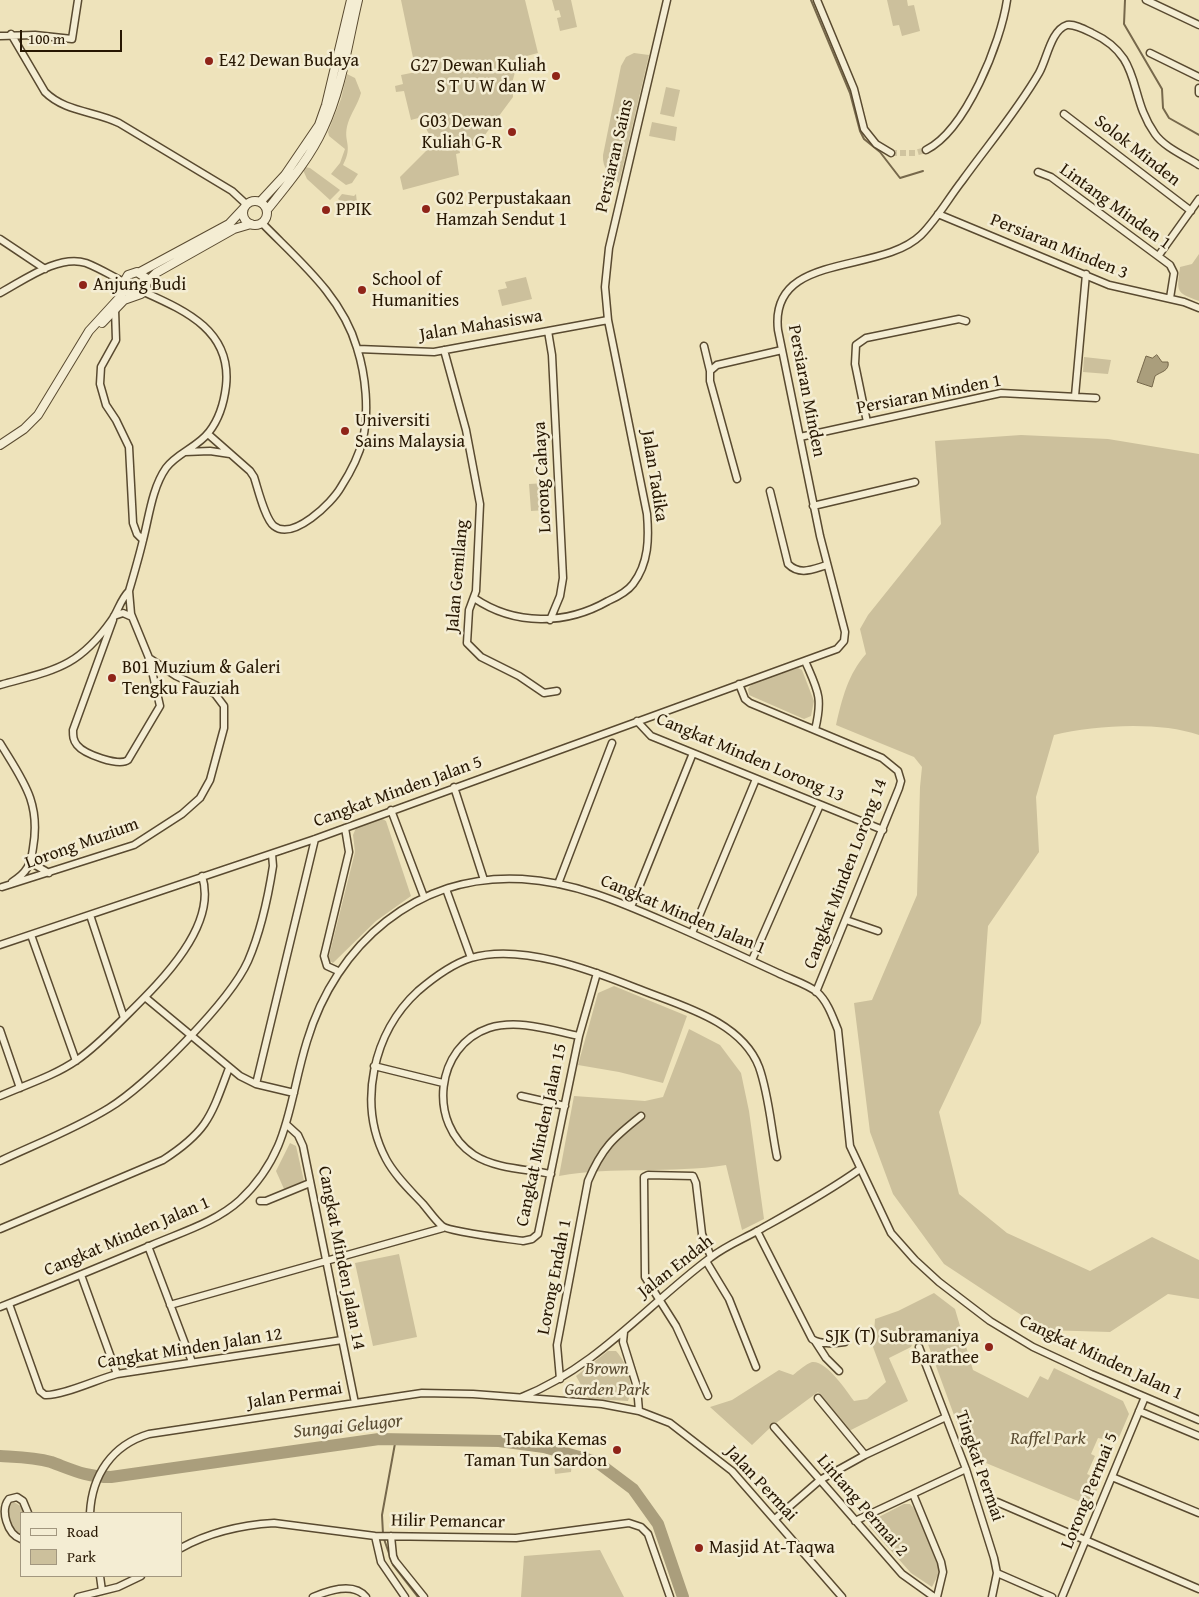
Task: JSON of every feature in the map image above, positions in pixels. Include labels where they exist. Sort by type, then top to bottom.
[{"type":"street","points":[[0,36],[11,34],[52,35],[72,39],[78,0]]},
{"type":"street","points":[[260,202],[285,175],[319,125],[326,105],[350,4],[344,0]]},
{"type":"street","points":[[144,292],[147,282],[156,273],[226,234],[252,224],[262,223],[266,219],[267,210],[305,160],[323,130],[338,85],[358,0]]},
{"type":"street","name":"Persiaran Sains","points":[[608,320],[605,287],[606,266],[667,0]]},
{"type":"street","points":[[818,0],[854,89],[864,129],[876,144],[891,153]]},
{"type":"street","points":[[926,150],[938,143],[946,134],[978,86],[998,40],[1007,0]]},
{"type":"street","points":[[1146,0],[1199,26]]},
{"type":"street","name":"Persiaran Minden","points":[[805,661],[837,649],[845,638],[813,506],[782,350],[777,315],[781,300],[789,287],[811,275],[902,248],[921,234],[992,142],[1036,77],[1057,32],[1062,26],[1071,24],[1077,26],[1116,47],[1129,67],[1142,105],[1155,134],[1199,165]]},
{"type":"street","points":[[11,34],[45,92],[51,98],[72,108],[107,117],[119,123],[232,191],[245,206],[245,220],[252,224]]},
{"type":"street","points":[[1150,53],[1199,77]]},
{"type":"street","points":[[1199,88],[1199,93]]},
{"type":"street","name":"Solok Minden","points":[[1064,114],[1191,211]]},
{"type":"street","name":"Lintang Minden 1","points":[[1038,172],[1051,177],[1159,255],[1173,269],[1170,298]]},
{"type":"street","points":[[1159,255],[1199,199]]},
{"type":"street","points":[[0,445],[24,429],[38,415],[89,331],[121,296],[125,281],[229,224],[245,206],[253,201],[260,202],[267,210]]},
{"type":"street","name":"Persiaran Minden 3","points":[[938,214],[1124,290],[1170,298],[1199,308]]},
{"type":"street","points":[[208,434],[254,477],[268,518],[274,526],[285,530],[292,529],[309,519],[341,488],[362,445],[366,416],[365,395],[358,349],[343,314],[320,282],[262,223]]},
{"type":"street","points":[[0,239],[45,269]]},
{"type":"street","points":[[0,294],[45,269],[76,262],[85,263],[125,281],[134,295]]},
{"type":"street","points":[[140,272],[147,282]]},
{"type":"street","points":[[1075,396],[1086,274]]},
{"type":"street","points":[[0,685],[55,670],[73,662],[95,642],[113,618],[129,591],[159,481],[166,468],[208,434],[220,414],[224,398],[226,364],[216,339],[200,322],[176,307],[144,292],[129,297],[115,309],[91,336],[86,338]]},
{"type":"street","points":[[115,309],[116,340],[101,367],[100,384],[106,405],[116,420],[128,448],[133,523],[137,534],[144,540]]},
{"type":"street","points":[[867,422],[854,364],[856,345],[866,338],[874,336],[959,319],[966,321]]},
{"type":"street","name":"Jalan Mahasiswa","points":[[358,349],[421,352],[444,350],[608,320]]},
{"type":"street","name":"Jalan Tadika","points":[[474,598],[487,608],[501,613],[550,620],[584,613],[628,589],[633,584],[644,561],[649,542],[643,484],[608,320]]},
{"type":"street","name":"Lorong Cahaya","points":[[548,331],[552,355],[563,578],[560,596],[550,620]]},
{"type":"street","points":[[704,346],[710,371],[710,380],[737,478]]},
{"type":"street","name":"Jalan Gemilang","points":[[444,350],[466,430],[480,504],[474,598],[469,610],[467,636],[470,648],[495,666],[519,676],[544,693],[557,691]]},
{"type":"street","points":[[710,371],[717,365],[782,350]]},
{"type":"street","name":"Persiaran Minden 1","points":[[800,437],[1001,393],[1096,398]]},
{"type":"street","points":[[184,452],[210,451],[231,454]]},
{"type":"street","points":[[813,506],[915,482]]},
{"type":"street","points":[[770,490],[788,564],[795,570],[802,572],[827,566]]},
{"type":"street","points":[[129,591],[132,617],[149,658],[160,706],[128,760],[122,764],[115,763],[80,748],[73,738],[73,730],[113,618],[123,613],[132,617]]},
{"type":"street","name":"Lorong Muzium","points":[[1,888],[134,846],[182,814],[200,798],[210,780],[224,728],[224,706],[215,694],[176,676],[149,658]]},
{"type":"street","points":[[805,661],[820,697],[820,709],[815,730]]},
{"type":"street","name":"Cangkat Minden Jalan 5","points":[[0,945],[315,839],[805,661]]},
{"type":"street","name":"Cangkat Minden Lorong 14","points":[[739,684],[745,699],[750,703],[882,758],[898,771],[901,781],[883,830],[816,992]]},
{"type":"street","name":"Cangkat Minden Lorong 13","points":[[637,721],[651,736],[883,830]]},
{"type":"street","points":[[558,884],[612,743]]},
{"type":"street","points":[[0,744],[32,801],[36,815],[31,860],[25,874],[1,888]]},
{"type":"street","points":[[631,907],[693,754]]},
{"type":"street","points":[[692,933],[756,780]]},
{"type":"street","points":[[454,787],[484,880]]},
{"type":"street","points":[[752,960],[820,805]]},
{"type":"street","points":[[391,810],[424,897]]},
{"type":"street","points":[[338,971],[327,966],[324,956],[349,852],[345,828]]},
{"type":"street","points":[[256,1084],[315,839]]},
{"type":"street","points":[[0,1161],[110,1108],[143,1081],[224,998],[238,980],[257,938],[273,866],[272,854]]},
{"type":"street","points":[[31,860],[35,865],[49,873]]},
{"type":"street","points":[[0,1096],[76,1061],[146,998],[183,952],[197,925],[205,895],[202,876]]},
{"type":"street","name":"Cangkat Minden Jalan 1","points":[[0,1307],[81,1275],[220,1215],[239,1200],[264,1170],[287,1125],[307,1040],[319,1008],[338,971],[355,950],[384,922],[424,897],[446,889],[484,880],[521,879],[558,884],[598,893],[752,960],[816,992],[832,1014],[838,1030],[850,1146],[891,1233],[939,1282],[990,1321],[1034,1347],[1199,1420]]},
{"type":"street","points":[[446,889],[471,958]]},
{"type":"street","points":[[90,915],[124,1018]]},
{"type":"street","points":[[846,920],[878,931]]},
{"type":"street","points":[[31,935],[76,1061]]},
{"type":"street","points":[[170,1305],[443,1228],[408,1189],[386,1159],[374,1124],[371,1105],[374,1066],[386,1033],[409,1000],[438,976],[471,958],[533,956],[598,972],[704,1015],[735,1033],[751,1052],[759,1067],[777,1157]]},
{"type":"street","name":"Cangkat Minden Jalan 15","points":[[443,1228],[523,1241],[532,1240],[540,1230],[579,1036],[598,972]]},
{"type":"street","points":[[146,998],[229,1068],[256,1084],[294,1093]]},
{"type":"street","points":[[551,1174],[492,1164],[463,1147],[451,1129],[446,1116],[443,1083],[448,1066],[460,1047],[473,1036],[488,1029],[499,1026],[524,1025],[579,1036]]},
{"type":"street","points":[[0,1030],[20,1088]]},
{"type":"street","points":[[374,1066],[443,1083]]},
{"type":"street","points":[[0,1229],[163,1160],[184,1146],[200,1132],[212,1113],[229,1068]]},
{"type":"street","points":[[521,1096],[565,1106]]},
{"type":"street","name":"Lorong Endah 1","points":[[560,1379],[557,1345],[588,1181],[594,1166],[612,1138],[641,1116]]},
{"type":"street","name":"Cangkat Minden Jalan 14","points":[[287,1125],[301,1139],[355,1403]]},
{"type":"street","name":"Jalan Endah","points":[[519,1398],[550,1385],[610,1344],[658,1299],[730,1244],[757,1231],[860,1169]]},
{"type":"street","points":[[708,1396],[676,1326],[645,1277],[643,1180],[648,1175],[693,1176],[696,1183],[702,1234],[709,1259],[729,1299],[756,1367]]},
{"type":"street","points":[[260,1201],[266,1201],[310,1183]]},
{"type":"street","points":[[757,1231],[815,1341],[826,1358],[840,1371]]},
{"type":"street","points":[[148,1246],[192,1362]]},
{"type":"street","points":[[81,1275],[117,1374]]},
{"type":"street","name":"Cangkat Minden Jalan 12","points":[[9,1304],[40,1391],[45,1395],[56,1395],[96,1379],[117,1374],[342,1340]]},
{"type":"street","points":[[624,1332],[624,1350],[638,1387],[639,1411]]},
{"type":"street","points":[[815,1341],[845,1342]]},
{"type":"street","points":[[610,1344],[624,1350]]},
{"type":"street","name":"Tingkat Permai","points":[[919,1348],[966,1470],[994,1558],[997,1573],[992,1597]]},
{"type":"street","points":[[550,1385],[548,1392],[553,1400]]},
{"type":"street","name":"Jalan Permai","points":[[90,1512],[95,1484],[99,1473],[109,1458],[135,1438],[149,1434],[422,1394],[473,1394],[602,1404],[639,1411],[670,1423],[711,1453],[746,1486],[842,1597]]},
{"type":"street","name":"Lorong Permai 5","points":[[1062,1597],[1144,1397]]},
{"type":"street","points":[[818,1398],[865,1455]]},
{"type":"street","name":"Cangkat Minden Jalan 1","points":[[1139,1411],[1199,1436]]},
{"type":"street","points":[[775,1519],[820,1480],[865,1455],[946,1418]]},
{"type":"street","name":"Lintang Permai 2","points":[[774,1427],[902,1574],[936,1597]]},
{"type":"street","points":[[856,1521],[966,1470]]},
{"type":"street","points":[[1112,1477],[1199,1513]]},
{"type":"street","points":[[913,1494],[942,1562],[943,1572],[936,1597]]},
{"type":"street","points":[[20,1538],[10,1529],[5,1518],[5,1504],[10,1499],[17,1498],[23,1501],[28,1512]]},
{"type":"street","points":[[997,1502],[1199,1589]]},
{"type":"street","name":"Hilir Pemancar","points":[[182,1548],[216,1532],[274,1523],[383,1536],[516,1538],[629,1523],[640,1527],[648,1534],[670,1597]]},
{"type":"street","points":[[383,1536],[381,1562],[405,1597]]},
{"type":"street","points":[[383,1536],[395,1561],[424,1597]]},
{"type":"street","points":[[997,1573],[1052,1597]]},
{"type":"street","points":[[100,1577],[102,1591]]},
{"type":"street","points":[[78,1597],[102,1591],[139,1577]]},
{"type":"street","points":[[313,1597],[348,1588],[361,1591],[366,1597]]},
{"type":"green space","points":[[401,0],[525,0],[538,53],[519,58],[512,83],[513,97],[476,147],[465,144],[459,149],[460,153],[456,154],[459,175],[403,190],[400,177],[434,143],[424,125],[432,120],[429,115],[411,120],[404,91],[396,92],[395,86],[403,84],[401,75],[416,72]]},
{"type":"green space","points":[[552,0],[571,0],[577,27],[560,31],[557,18],[561,17],[559,10],[555,11]]},
{"type":"green space","points":[[887,0],[907,0],[908,6],[914,5],[920,31],[902,36],[899,25],[893,26]]},
{"type":"green space","points":[[634,53],[649,55],[619,183],[607,171],[603,155],[621,66],[626,57]]},
{"type":"green space","points":[[347,74],[355,78],[361,93],[348,123],[346,135],[348,152],[343,165],[358,174],[352,183],[346,185],[331,174],[340,163],[345,149],[329,136],[328,132],[341,99]]},
{"type":"green space","points":[[666,87],[680,90],[674,117],[660,114]]},
{"type":"green space","points":[[652,122],[677,127],[675,141],[649,136]]},
{"type":"green space","points":[[305,167],[310,168],[340,190],[330,200],[307,179],[303,170]]},
{"type":"green space","points":[[342,194],[354,196],[356,194],[357,203],[345,205],[338,199]]},
{"type":"green space","points":[[1199,254],[1199,301],[1182,293],[1179,290],[1178,282],[1180,267],[1192,264]]},
{"type":"green space","points":[[526,277],[532,299],[502,306],[498,290],[507,288],[505,282]]},
{"type":"green space","points":[[1084,357],[1111,360],[1108,374],[1083,372]]},
{"type":"green space","points":[[1021,435],[1108,439],[1199,454],[1199,735],[1165,728],[1127,726],[1088,729],[1054,735],[1036,797],[1039,852],[988,926],[981,1023],[939,1112],[959,1194],[1007,1233],[1090,1271],[1152,1237],[1199,1260],[1199,1299],[1168,1294],[1110,1332],[1044,1330],[944,1264],[893,1194],[870,1132],[854,1003],[872,1000],[917,895],[922,767],[914,757],[836,725],[843,696],[850,678],[866,654],[860,629],[868,615],[941,524],[935,441]]},
{"type":"green space","points":[[546,483],[547,510],[531,511],[529,484]]},
{"type":"green space","points":[[798,668],[802,670],[814,701],[811,716],[804,719],[749,695],[748,689],[752,683]]},
{"type":"green space","points":[[381,818],[386,821],[411,896],[376,921],[333,963],[330,961],[329,956],[355,852],[353,835],[356,828]]},
{"type":"green space","points":[[614,986],[687,1016],[663,1083],[619,1072],[578,1065],[598,993]]},
{"type":"green space","points":[[689,1029],[720,1045],[741,1073],[749,1111],[764,1219],[742,1230],[726,1165],[705,1168],[601,1171],[559,1176],[574,1096],[645,1101],[663,1097]]},
{"type":"green space","points":[[290,1143],[296,1146],[304,1181],[284,1189],[276,1171]]},
{"type":"green space","points":[[399,1254],[417,1337],[373,1346],[355,1263]]},
{"type":"green space","name":"Raffel Park","points":[[934,1293],[955,1309],[973,1370],[1028,1398],[1040,1376],[1048,1380],[1054,1368],[1123,1401],[1129,1414],[1117,1442],[1098,1438],[1091,1454],[1095,1456],[1087,1474],[1101,1480],[1090,1506],[969,1456],[925,1336],[914,1340],[911,1347],[889,1358],[908,1401],[849,1431],[818,1392],[772,1426],[752,1445],[710,1407],[732,1400],[779,1370],[793,1375],[812,1362],[818,1363],[830,1371],[854,1401],[867,1399],[886,1382],[873,1347],[875,1319],[898,1311]]},
{"type":"green space","name":"Brown Garden Park","points":[[608,1351],[616,1351],[624,1362],[629,1375],[631,1389],[628,1401],[589,1399],[576,1376]]},
{"type":"green space","points":[[559,1459],[572,1461],[571,1472],[555,1474],[554,1463]]},
{"type":"green space","points":[[14,1502],[22,1507],[24,1512],[20,1512],[20,1534],[12,1526],[8,1514],[9,1505]]},
{"type":"green space","points":[[904,1504],[910,1504],[915,1509],[940,1571],[932,1587],[911,1573],[869,1526],[871,1521]]},
{"type":"green space","points":[[600,1550],[624,1597],[521,1597],[524,1556]]},
{"type":"shaded area","points":[[1157,355],[1162,362],[1168,362],[1168,367],[1155,376],[1152,387],[1137,382],[1146,356],[1152,358]]},
{"type":"waterway","points":[[811,0],[850,93],[864,139],[880,152],[900,178],[923,171]]},
{"type":"waterway","points":[[1125,0],[1124,24],[1162,89],[1163,108],[1169,118],[1199,135]]},
{"type":"waterway","points":[[383,1534],[382,1515],[396,1438]]},
{"type":"waterway","name":"Sungai Gelugor","points":[[0,1456],[38,1459],[87,1474],[111,1477],[379,1439],[499,1441],[544,1447],[597,1462],[633,1489],[658,1524],[683,1597]]},
{"type":"waterway","points":[[384,1539],[393,1565],[418,1597]]},
{"type":"tunnel","points":[[891,153],[915,153],[926,150]]},
{"type":"place","name":"E42 Dewan Budaya","points":[[209,61]]},
{"type":"place","name":"G27 Dewan Kuliah S T U W dan W","points":[[556,76]]},
{"type":"place","name":"G03 Dewan Kuliah G-R","points":[[512,132]]},
{"type":"place","name":"G02 Perpustakaan Hamzah Sendut 1","points":[[426,209]]},
{"type":"place","name":"PPIK","points":[[326,210]]},
{"type":"place","name":"Anjung Budi","points":[[83,285]]},
{"type":"place","name":"School of Humanities","points":[[362,290]]},
{"type":"place","name":"Universiti Sains Malaysia","points":[[345,431]]},
{"type":"place","name":"B01 Muzium & Galeri Tengku Fauziah","points":[[112,678]]},
{"type":"place","name":"SJK (T) Subramaniya Barathee","points":[[989,1347]]},
{"type":"place","name":"Tabika Kemas Taman Tun Sardon","points":[[617,1450]]},
{"type":"place","name":"Masjid At-Taqwa","points":[[699,1548]]}]
